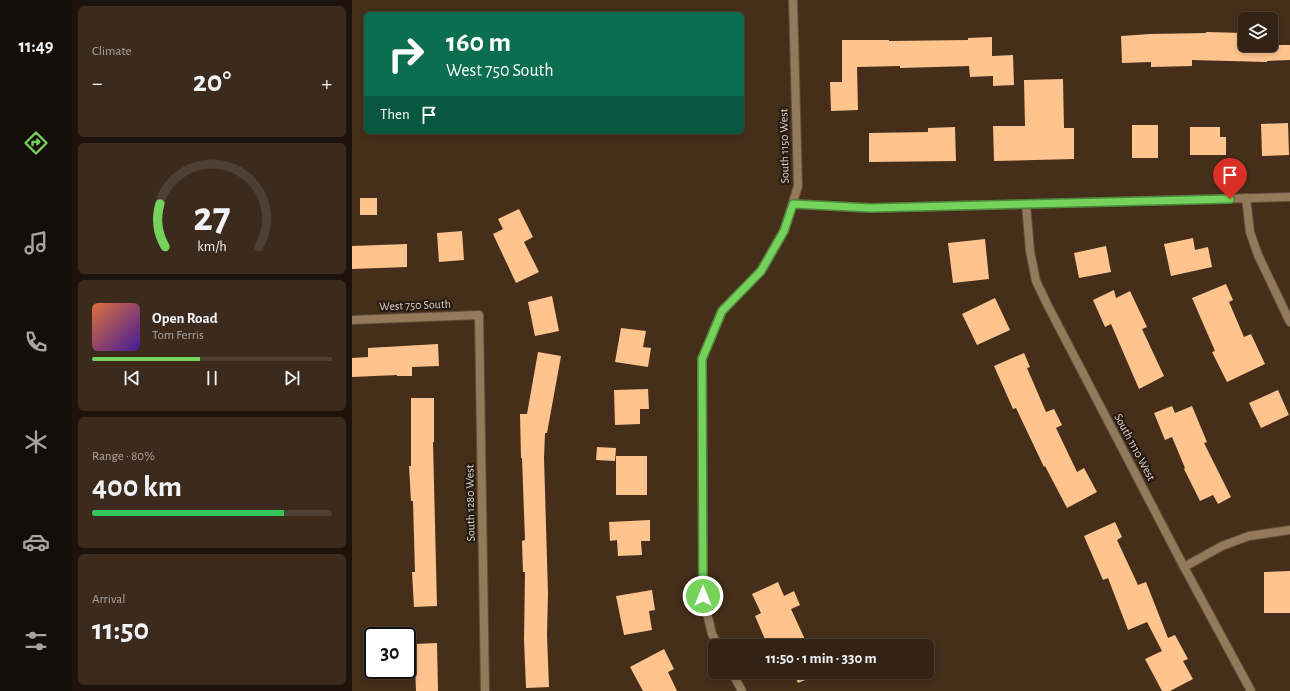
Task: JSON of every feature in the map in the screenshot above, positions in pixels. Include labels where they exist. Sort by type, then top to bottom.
[{"type":"street","name":"South 1150 West","points":[[714,639],[703,596],[702,359],[722,311],[761,271],[784,231],[798,186],[794,0]]},
{"type":"street","points":[[793,204],[871,208],[1290,197]]},
{"type":"street","points":[[1246,198],[1250,232],[1258,255],[1290,322]]},
{"type":"street","name":"South 1110 West","points":[[1026,204],[1030,251],[1036,281],[1184,567],[1251,691]]},
{"type":"street","name":"West 750 South","points":[[352,320],[479,315]]},
{"type":"street","name":"South 1280 West","points":[[479,315],[485,691]]},
{"type":"street","points":[[1184,567],[1222,546],[1249,536],[1290,530]]},
{"type":"street","points":[[736,679],[742,691]]},
{"type":"building","points":[[1238,33],[1238,52],[1278,52],[1278,45],[1290,45],[1290,60],[1267,62],[1192,60],[1192,66],[1151,67],[1151,62],[1122,63],[1121,36]]},
{"type":"building","points":[[992,37],[992,56],[1013,55],[1014,85],[993,86],[993,76],[970,77],[969,66],[900,68],[900,66],[857,67],[858,110],[831,111],[830,82],[842,82],[842,40],[968,40],[968,38]]},
{"type":"building","points":[[1063,79],[1064,128],[1074,128],[1074,159],[994,161],[993,126],[1025,126],[1024,80]]},
{"type":"building","points":[[1288,123],[1289,155],[1262,156],[1261,124]]},
{"type":"building","points":[[1132,125],[1158,125],[1158,158],[1132,158]]},
{"type":"building","points":[[955,127],[956,161],[869,162],[869,133],[928,132],[928,128]]},
{"type":"building","points":[[1190,127],[1220,127],[1220,137],[1226,137],[1226,155],[1190,155]]},
{"type":"building","points":[[360,198],[377,198],[377,215],[360,215]]},
{"type":"building","points":[[519,209],[533,237],[524,242],[539,272],[516,283],[493,234],[503,229],[498,219]]},
{"type":"building","points":[[462,231],[464,260],[439,262],[437,233]]},
{"type":"building","points":[[1193,238],[1195,250],[1208,247],[1212,267],[1171,276],[1164,244]]},
{"type":"building","points":[[985,239],[989,279],[953,283],[948,243]]},
{"type":"building","points":[[407,244],[407,267],[352,269],[352,246]]},
{"type":"building","points":[[1106,246],[1111,272],[1079,278],[1074,253]]},
{"type":"building","points":[[1226,284],[1233,300],[1229,302],[1244,337],[1251,334],[1265,364],[1227,382],[1212,352],[1215,351],[1192,298]]},
{"type":"building","points":[[1114,290],[1116,298],[1130,291],[1147,327],[1142,329],[1164,376],[1139,389],[1111,324],[1105,327],[1093,300]]},
{"type":"building","points":[[552,296],[559,331],[535,336],[528,302]]},
{"type":"building","points":[[995,298],[1010,330],[977,345],[962,314]]},
{"type":"building","points":[[621,328],[646,331],[643,347],[651,348],[648,367],[615,362]]},
{"type":"building","points":[[438,344],[439,366],[412,367],[412,376],[397,375],[352,377],[352,358],[368,357],[368,348]]},
{"type":"building","points":[[538,352],[561,356],[547,433],[545,433],[544,458],[549,687],[526,688],[524,640],[525,572],[523,572],[522,541],[525,540],[520,414],[527,414]]},
{"type":"building","points":[[1024,353],[1030,367],[1027,368],[1046,412],[1054,409],[1062,425],[1056,428],[1077,472],[1084,468],[1097,492],[1067,508],[1045,466],[1044,467],[1016,408],[1013,409],[994,366]]},
{"type":"building","points":[[648,389],[649,409],[640,409],[640,424],[615,425],[614,390]]},
{"type":"building","points":[[1278,390],[1289,415],[1261,428],[1249,403]]},
{"type":"building","points":[[411,398],[434,398],[433,442],[437,606],[414,607],[412,572],[415,572],[413,501],[411,501],[409,466],[411,466]]},
{"type":"building","points":[[1172,406],[1175,413],[1192,406],[1207,442],[1204,443],[1231,497],[1218,504],[1213,495],[1200,501],[1184,469],[1185,468],[1172,437],[1165,440],[1154,413]]},
{"type":"building","points":[[597,447],[616,448],[615,461],[596,460]]},
{"type":"building","points":[[616,456],[647,456],[647,495],[616,495]]},
{"type":"building","points":[[650,520],[650,541],[641,541],[642,555],[618,556],[617,540],[610,541],[609,522]]},
{"type":"building","points":[[1115,522],[1122,537],[1117,540],[1138,585],[1146,582],[1168,638],[1175,635],[1188,659],[1183,661],[1193,679],[1170,691],[1162,691],[1145,659],[1162,651],[1147,622],[1128,630],[1108,578],[1103,580],[1084,536]]},
{"type":"building","points":[[1290,571],[1290,613],[1264,613],[1264,572]]},
{"type":"building","points":[[778,582],[784,596],[794,591],[800,605],[791,609],[805,639],[765,639],[755,616],[761,613],[752,594]]},
{"type":"building","points":[[652,590],[655,610],[649,611],[652,630],[624,635],[616,596]]},
{"type":"building","points":[[437,643],[438,691],[416,691],[416,644]]},
{"type":"building","points":[[664,649],[674,669],[668,672],[677,691],[643,691],[630,667]]},
{"type":"building","points":[[796,679],[808,679],[798,683]]},
{"type":"route","points":[[703,596],[702,359],[722,311],[761,271],[784,231],[793,204],[871,208],[1230,199]]}]
